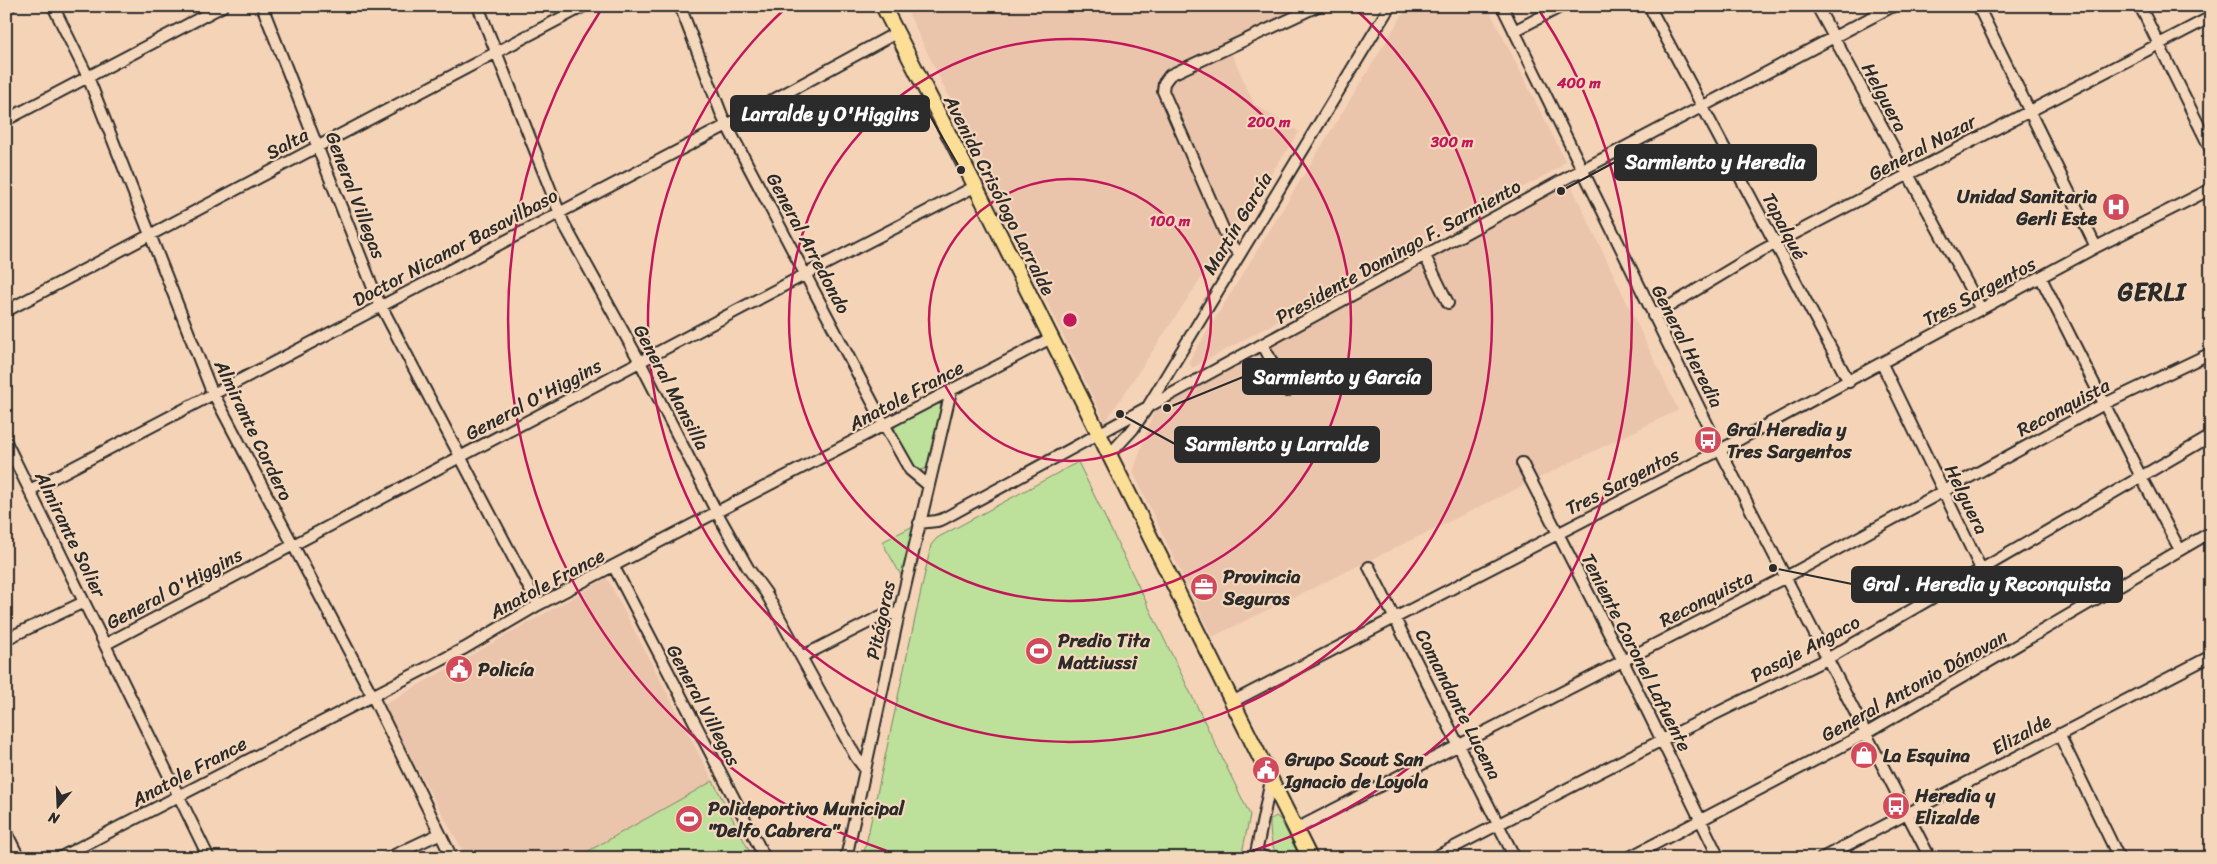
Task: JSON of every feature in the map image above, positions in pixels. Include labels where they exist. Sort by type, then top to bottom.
[{"type":"main road","name":"Avenida Crisólogo Larralde","points":[[883,6],[976,186],[1051,338],[1096,435],[1110,454],[1310,858]]},
{"type":"street","points":[[6,8],[10,6]]},
{"type":"street","name":"Almirante Cordero","points":[[53,6],[88,77],[214,394],[372,695],[452,858]]},
{"type":"street","points":[[6,120],[223,6]]},
{"type":"street","name":"General Villegas","points":[[262,6],[381,306],[538,606]]},
{"type":"street","name":"General Mansilla","points":[[478,6],[558,212],[640,362],[716,511],[748,568],[766,593],[856,757],[865,769]]},
{"type":"street","name":"Salta","points":[[6,311],[584,6]]},
{"type":"street","name":"General Arredondo","points":[[680,6],[727,125],[885,426],[910,470],[928,486]]},
{"type":"street","points":[[1239,254],[1232,248],[1225,234],[1163,91],[1164,82],[1170,75],[1318,6]]},
{"type":"street","name":"Martín García","points":[[1110,454],[1133,429],[1147,408],[1390,6]]},
{"type":"street","name":"General Heredia","points":[[1502,6],[1720,450],[1930,858]]},
{"type":"street","points":[[1514,31],[1562,6]]},
{"type":"street","name":"Tapalqué","points":[[1649,6],[1849,382]]},
{"type":"street","name":"Helguera","points":[[1817,6],[1981,309]]},
{"type":"street","name":"Presidente Domingo F. Sarmiento","points":[[919,523],[943,519],[1581,170],[1893,6]]},
{"type":"street","points":[[1978,6],[2096,247]]},
{"type":"street","points":[[2140,6],[2211,150]]},
{"type":"street","name":"General Nazar","points":[[1654,316],[1774,244],[2211,17]]},
{"type":"street","name":"Doctor Nicanor Basavilbaso","points":[[30,490],[727,125],[896,33]]},
{"type":"street","name":"General O'Higgins","points":[[106,644],[976,186]]},
{"type":"street","name":"Tres Sargentos","points":[[1232,702],[1720,450],[2096,247],[2211,189]]},
{"type":"street","points":[[1425,256],[1448,303]]},
{"type":"street","points":[[2041,278],[2141,477],[2180,550]]},
{"type":"street","name":"Anatole France","points":[[59,858],[465,648],[538,606],[716,511],[885,426],[1051,338]]},
{"type":"street","points":[[1262,345],[1287,391]]},
{"type":"street","name":"Reconquista","points":[[1296,829],[1786,577],[2104,404],[2211,353]]},
{"type":"street","name":"Helguera","points":[[1882,364],[1981,569]]},
{"type":"street","name":"Pitágoras","points":[[846,858],[919,523],[951,391]]},
{"type":"street","name":"Pasaje Angaco","points":[[1433,858],[1662,740],[1827,659],[2211,436]]},
{"type":"street","name":"Almirante Solier","points":[[6,442],[209,858]]},
{"type":"street","name":"Teniente Coronel Lafuente","points":[[1522,463],[1623,661],[1719,858]]},
{"type":"street","name":"General Antonio Dónovan","points":[[1628,858],[1865,734],[2211,532]]},
{"type":"street","name":"General Villegas","points":[[614,567],[765,858]]},
{"type":"street","name":"Comandante Lucena","points":[[1369,567],[1460,744],[1515,858]]},
{"type":"street","name":"General O'Higgins","points":[[6,639],[84,602]]},
{"type":"street","points":[[801,657],[883,615],[899,613]]},
{"type":"street","name":"Elizalde","points":[[1822,858],[2211,656]]},
{"type":"street","points":[[2059,734],[2119,858]]},
{"type":"street","points":[[1259,856],[1271,780]]},
{"type":"street","points":[[6,832],[19,858]]},
{"type":"street","points":[[388,858],[440,834]]},
{"type":"shaded area","points":[[905,6],[1304,6],[1226,41],[1254,104],[1299,132],[1105,422]]},
{"type":"shaded area","points":[[1408,6],[1487,6],[1565,160],[1560,167],[1192,368],[1189,361]]},
{"type":"shaded area","points":[[1570,183],[1678,410],[1212,637],[1133,472],[1159,396]]},
{"type":"shaded area","points":[[607,578],[713,781],[576,858],[467,858],[382,706]]},
{"type":"green space","points":[[935,404],[940,404],[941,407],[927,468],[918,471],[895,433],[895,427],[898,423]]},
{"type":"green space","name":"Predio Tita Mattiussi","points":[[1078,462],[1250,815],[1241,858],[863,858],[931,545],[937,538]]},
{"type":"green space","points":[[915,525],[902,577],[882,542]]},
{"type":"green space","name":"Polideportivo Municipal \"Delfo Cabrera\"","points":[[713,781],[753,858],[576,858]]},
{"type":"green space","points":[[1276,816],[1281,820],[1300,858],[1278,858],[1272,844],[1270,830],[1270,820]]},
{"type":"place","name":"Larralde y O'Higgins","points":[[961,170]]},
{"type":"place","name":"Sarmiento y Heredia","points":[[1561,191]]},
{"type":"place","name":"Unidad Sanitaria Gerli Este","points":[[2116,207]]},
{"type":"place","name":"Sarmiento y García","points":[[1167,408]]},
{"type":"place","name":"Sarmiento y Larralde","points":[[1120,414]]},
{"type":"place","name":"Gral Heredia y Tres Sargentos","points":[[1708,440]]},
{"type":"place","name":"Gral . Heredia y Reconquista","points":[[1773,568]]},
{"type":"place","name":"Provincia Seguros","points":[[1204,587]]},
{"type":"place","name":"Predio Tita Mattiussi","points":[[1039,651]]},
{"type":"place","name":"Policía","points":[[459,669]]},
{"type":"place","name":"La Esquina","points":[[1864,755]]},
{"type":"place","name":"Grupo Scout San Ignacio de Loyola","points":[[1266,770]]},
{"type":"place","name":"Heredia y Elizalde","points":[[1896,806]]},
{"type":"place","name":"Polideportivo Municipal \"Delfo Cabrera\"","points":[[689,819]]},
{"type":"district","name":"GERLI","points":[[2152,292]]}]
